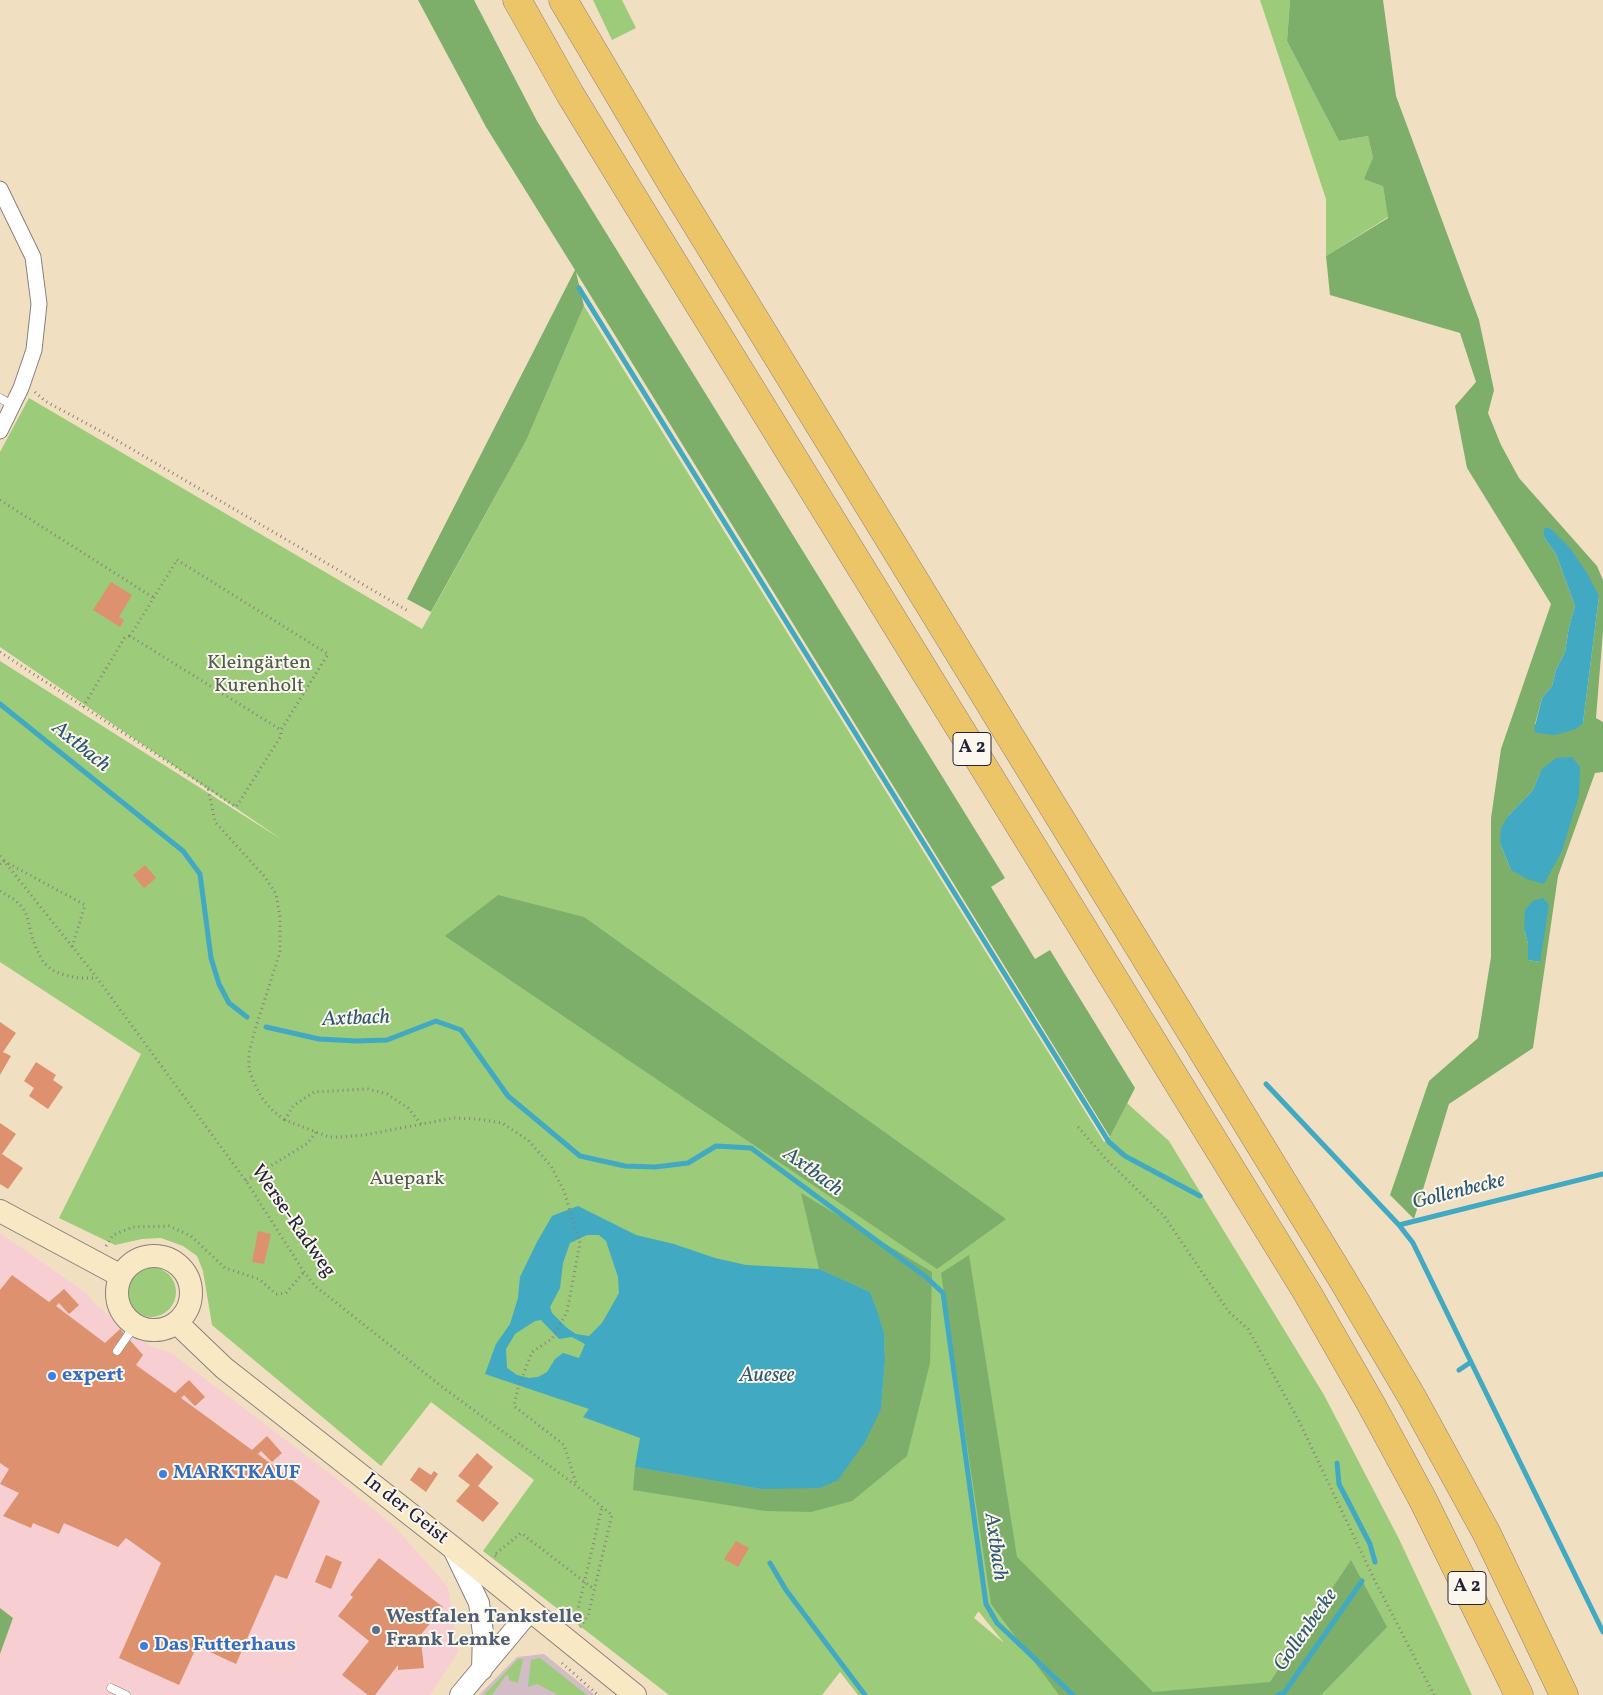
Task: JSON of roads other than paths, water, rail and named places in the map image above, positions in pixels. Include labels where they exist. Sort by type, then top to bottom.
[{"type":"highway","name":"A 2","points":[[517,0],[570,94],[639,207],[1308,1294],[1423,1500],[1515,1685]]},
{"type":"highway","name":"A 2","points":[[563,0],[672,184],[1412,1397],[1487,1534],[1560,1686]]},
{"type":"main road","points":[[0,1211],[121,1276]]},
{"type":"main road","points":[[159,1257],[174,1262],[184,1272],[190,1286],[191,1296],[184,1315],[176,1323],[167,1328],[145,1329],[135,1325],[126,1318],[119,1304],[117,1287],[121,1276],[127,1268],[144,1258],[159,1257]]},
{"type":"main road","name":"In der Geist","points":[[176,1323],[224,1368],[452,1547],[635,1695]]},
{"type":"street","points":[[0,189],[33,257],[39,304],[34,350],[24,381],[6,401],[0,430]]},
{"type":"street","points":[[452,1547],[479,1602],[483,1633],[482,1670]]},
{"type":"street","points":[[460,1695],[530,1611]]},
{"type":"lane","points":[[117,1352],[135,1325]]},
{"type":"lane","points":[[111,1688],[126,1695]]},
{"type":"water","points":[[1544,528],[1550,528],[1570,548],[1587,573],[1599,596],[1583,723],[1576,729],[1555,735],[1537,733],[1534,730],[1542,698],[1552,686],[1556,670],[1565,652],[1575,606],[1556,554],[1544,537]]},
{"type":"water","points":[[1572,757],[1580,767],[1579,795],[1562,851],[1544,884],[1527,879],[1511,870],[1500,843],[1501,828],[1508,816],[1533,790],[1541,770],[1556,758]]},
{"type":"water","points":[[1543,898],[1549,905],[1540,962],[1528,960],[1528,944],[1524,929],[1525,910],[1533,901]]},
{"type":"water","name":"Auesee","points":[[578,1206],[636,1235],[746,1265],[819,1269],[870,1292],[884,1333],[885,1360],[881,1409],[865,1442],[838,1480],[820,1488],[761,1489],[635,1467],[640,1438],[583,1417],[589,1409],[485,1374],[496,1344],[510,1324],[518,1298],[520,1277],[552,1216]],"holes":[[[587,1235],[599,1235],[606,1241],[618,1277],[619,1293],[602,1323],[589,1336],[576,1334],[567,1328],[552,1313],[550,1307],[560,1288],[563,1263],[570,1243]],[[541,1320],[559,1339],[572,1337],[585,1344],[579,1358],[563,1353],[555,1359],[547,1372],[538,1377],[529,1378],[517,1375],[507,1368],[506,1349],[515,1334],[535,1321]]]},
{"type":"waterway","points":[[579,288],[1109,1142],[1125,1156],[1200,1196]]},
{"type":"waterway","name":"Axtbach","points":[[0,704],[183,851],[200,874],[211,958],[219,984],[229,1003],[247,1017]]},
{"type":"waterway","name":"Axtbach","points":[[266,1027],[319,1039],[356,1041],[387,1040],[436,1021],[461,1030],[508,1096],[580,1156],[625,1166],[655,1167],[688,1163],[716,1146],[751,1148],[926,1277],[943,1293],[986,1604],[997,1623],[1073,1695]]},
{"type":"waterway","points":[[1266,1084],[1399,1225],[1413,1243],[1471,1362],[1459,1370]]},
{"type":"waterway","name":"Gollenbecke","points":[[1399,1225],[1603,1174]]},
{"type":"waterway","points":[[1471,1362],[1603,1632]]},
{"type":"waterway","name":"Gollenbecke","points":[[1337,1463],[1339,1484],[1370,1544],[1375,1562]]},
{"type":"waterway","points":[[770,1563],[786,1590],[865,1695]]},
{"type":"waterway","name":"Gollenbecke","points":[[1278,1695],[1284,1693],[1362,1581]]},
{"type":"place","name":"expert","points":[[52,1376]]},
{"type":"place","name":"MARKTKAUF","points":[[163,1474]]},
{"type":"place","name":"Westfalen Tankstelle Frank Lemke","points":[[376,1630]]},
{"type":"place","name":"Das Futterhaus","points":[[144,1646]]},
{"type":"park label","name":"Kleingärten Kurenholt","points":[[259,676]]},
{"type":"park label","name":"Auepark","points":[[407,1180]]}]
